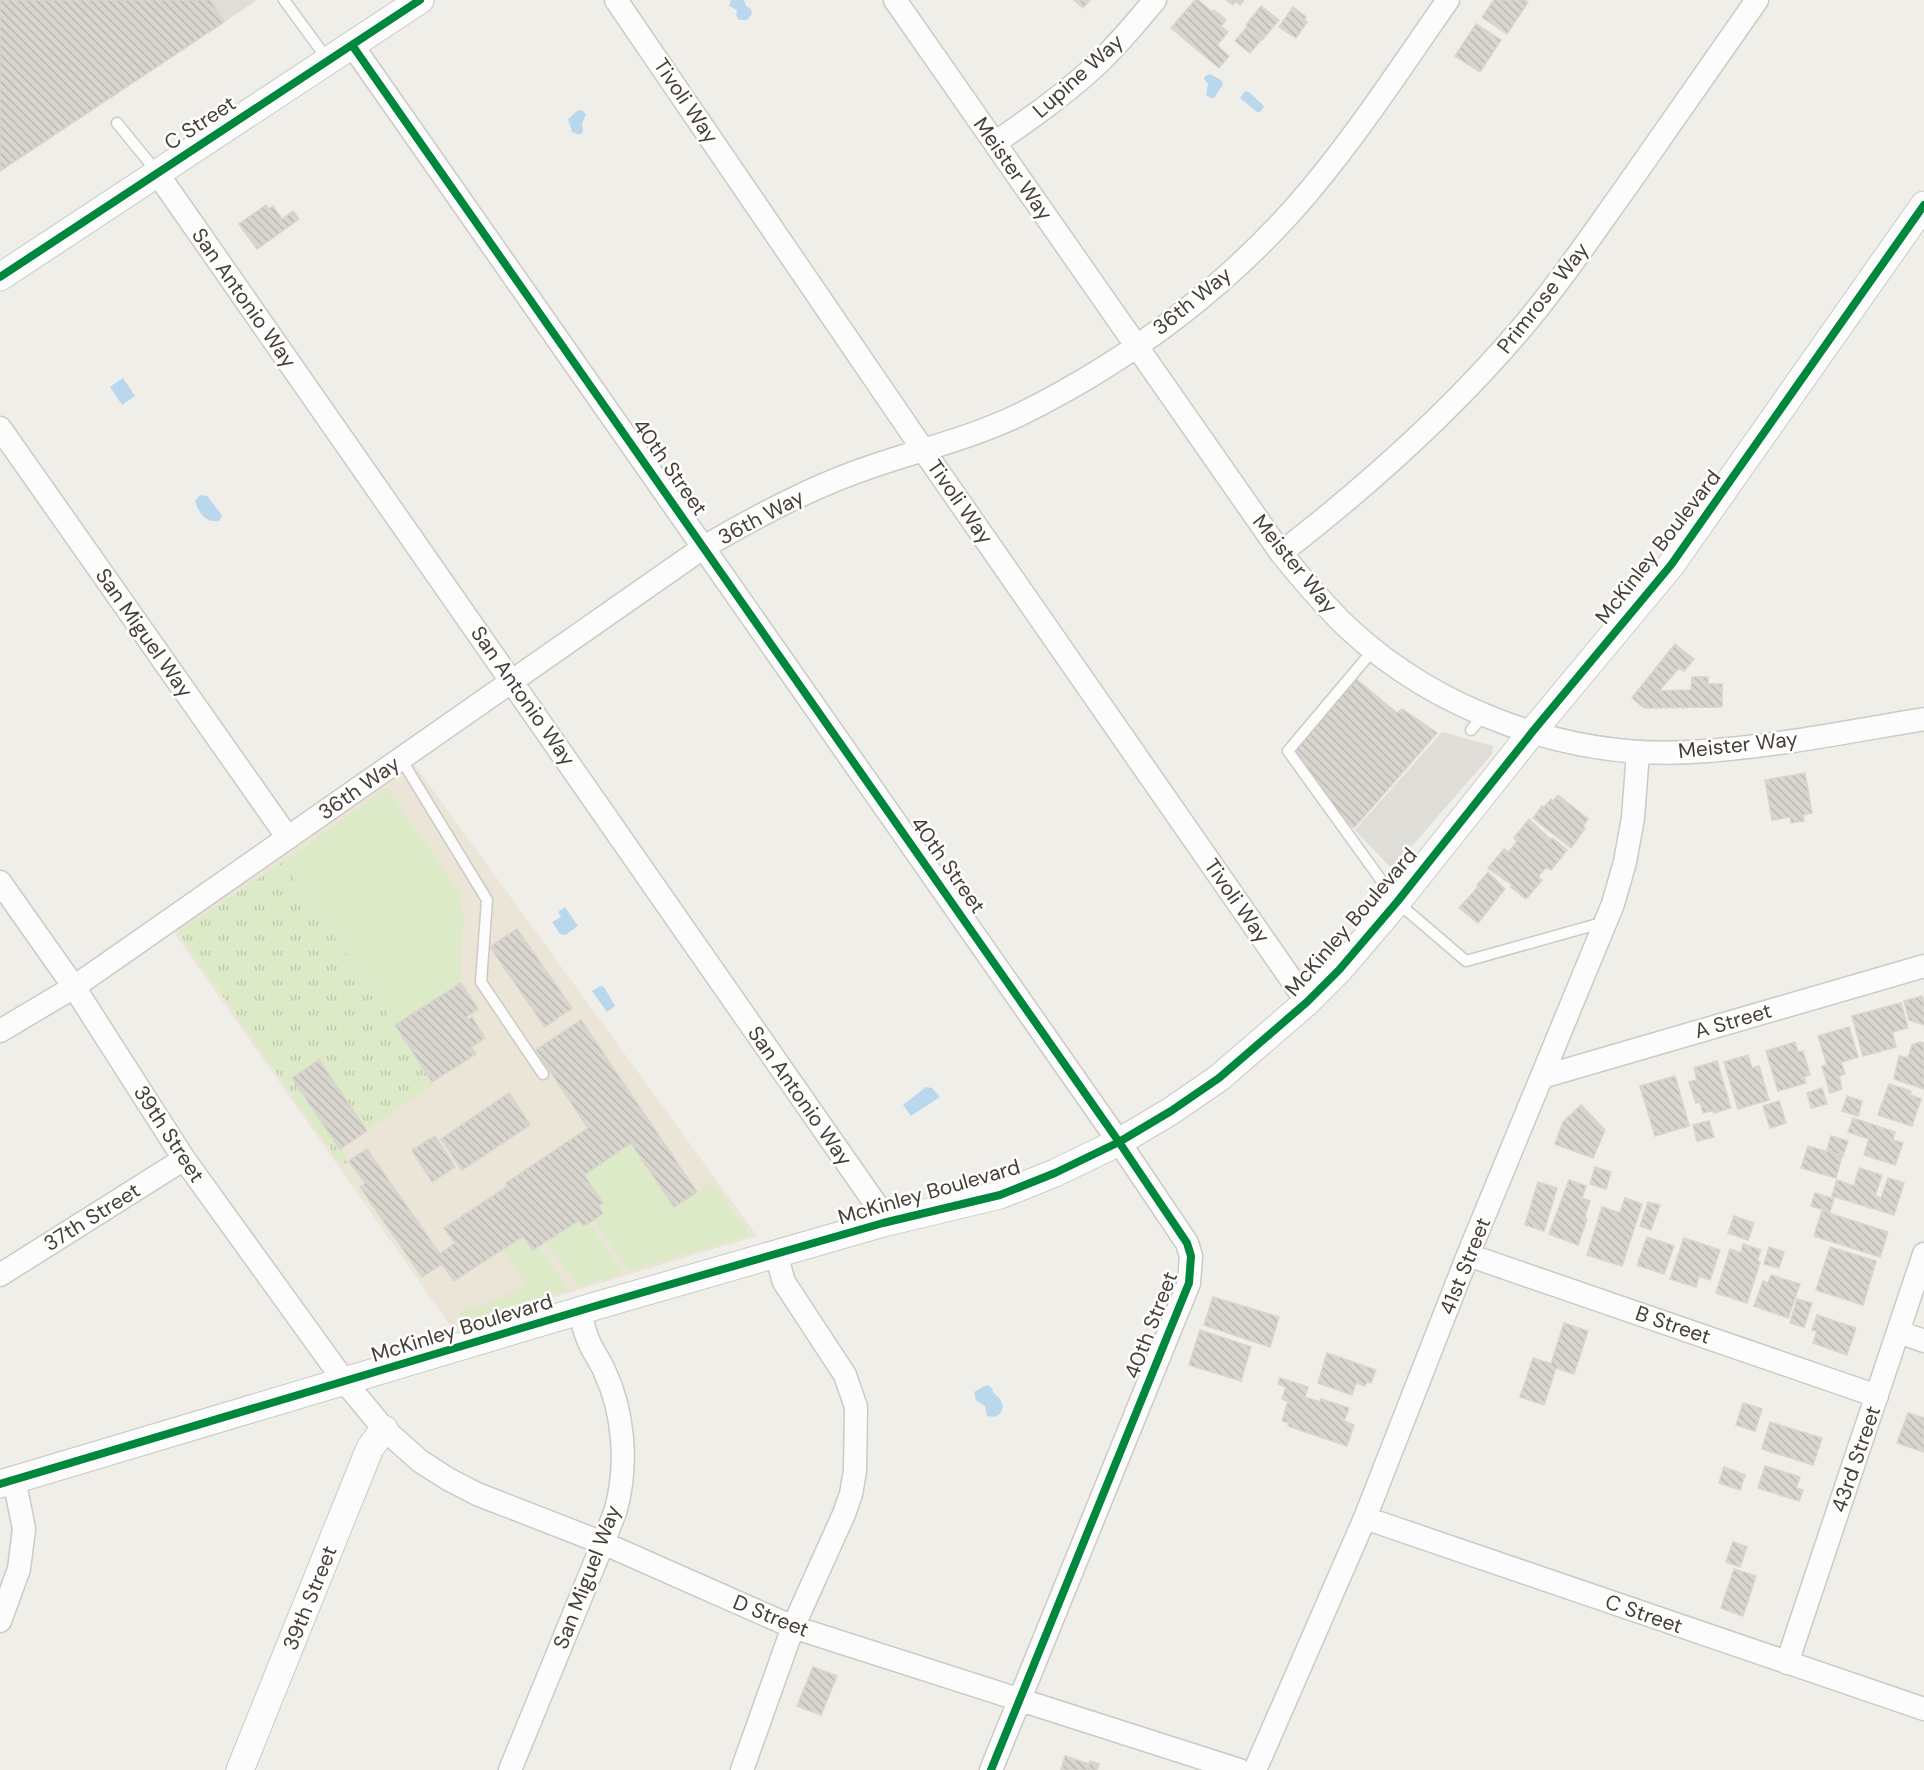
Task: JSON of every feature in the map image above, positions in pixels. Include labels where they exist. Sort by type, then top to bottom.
[{"type":"street","name":"C Street","points":[[0,277],[420,0]]},
{"type":"street","name":"Tivoli Way","points":[[616,0],[924,451],[1307,1002]]},
{"type":"street","name":"Meister Way","points":[[895,0],[1281,553],[1313,593],[1374,650],[1431,688],[1460,704],[1478,722],[1533,731],[1588,745],[1638,752],[1688,752],[1751,747],[1924,719]]},
{"type":"street","name":"Lupine Way","points":[[994,142],[1045,107],[1093,68],[1122,39],[1155,0]]},
{"type":"street","name":"36th Way","points":[[0,1031],[74,987],[704,547],[766,511],[826,484],[876,465],[978,433],[1019,415],[1076,384],[1136,346],[1231,271],[1309,190],[1349,141],[1448,0]]},
{"type":"street","name":"Primrose Way","points":[[1281,553],[1393,462],[1478,378],[1525,324],[1569,267],[1757,0]]},
{"type":"street","name":"40th Street","points":[[352,45],[1181,1231],[1191,1256],[1189,1283],[991,1770]]},
{"type":"street","name":"San Antonio Way","points":[[157,173],[875,1203],[883,1223]]},
{"type":"street","name":"McKinley Boulevard","points":[[7,1481],[883,1223],[1000,1195],[1055,1173],[1119,1142],[1171,1111],[1219,1078],[1307,1002],[1339,970],[1397,902],[1533,731],[1671,565],[1924,205]]},
{"type":"street","name":"San Miguel Way","points":[[0,428],[288,838]]},
{"type":"street","name":"41st Street","points":[[1255,1770],[1365,1518],[1468,1255],[1605,922],[1625,861],[1633,818],[1638,752]]},
{"type":"street","name":"39th Street","points":[[0,882],[74,987],[184,1159],[345,1382]]},
{"type":"street","name":"A Street","points":[[1542,1077],[1924,966]]},
{"type":"street","name":"37th Street","points":[[0,1275],[184,1159]]},
{"type":"street","points":[[742,1770],[793,1627],[851,1494],[855,1471],[856,1407],[845,1375],[784,1282],[776,1254]]},
{"type":"street","name":"43rd Street","points":[[1787,1662],[1924,1254]]},
{"type":"street","name":"B Street","points":[[1468,1255],[1877,1395]]},
{"type":"street","name":"San Miguel Way","points":[[510,1770],[603,1544],[616,1509],[621,1481],[623,1453],[614,1397],[604,1370],[587,1337],[579,1311]]},
{"type":"street","points":[[1899,1332],[1924,1341]]},
{"type":"street","name":"D Street","points":[[345,1382],[384,1429],[420,1461],[477,1494],[603,1544],[793,1627],[1239,1770]]},
{"type":"street","name":"39th Street","points":[[240,1770],[370,1448],[384,1429]]},
{"type":"street","points":[[0,1621],[19,1569],[24,1529],[7,1481]]},
{"type":"street","name":"C Street","points":[[1365,1518],[1787,1662],[1922,1703]]},
{"type":"lane","points":[[284,0],[328,60]]},
{"type":"lane","points":[[117,123],[157,173]]},
{"type":"lane","points":[[1374,650],[1288,751],[1397,902],[1466,961],[1605,922]]},
{"type":"lane","points":[[400,759],[487,900],[481,981],[543,1074]]},
{"type":"shaded area","points":[[210,0],[257,0],[224,22]]},
{"type":"shaded area","points":[[1442,732],[1493,746],[1492,754],[1392,869],[1355,830]]},
{"type":"shaded area","points":[[411,760],[757,1236],[452,1328],[171,928]]},
{"type":"green space","points":[[387,788],[459,892],[463,916],[461,983],[395,1025],[283,862]]},
{"type":"green space","points":[[283,862],[434,1085],[367,1131],[319,1060],[292,1077],[349,1161],[342,1166],[178,932]]},
{"type":"green space","points":[[631,1143],[674,1207],[712,1182],[750,1235],[629,1271],[594,1220],[603,1213],[598,1206],[603,1203],[584,1175]]},
{"type":"green space","points":[[579,1220],[583,1226],[589,1223],[623,1273],[578,1287],[546,1242]]},
{"type":"green space","points":[[523,1236],[533,1250],[538,1247],[569,1289],[464,1321],[459,1313],[493,1302],[526,1284],[503,1249]]},
{"type":"water","points":[[731,0],[744,0],[752,14],[747,20],[739,20],[736,15],[737,10],[729,6]]},
{"type":"water","points":[[1210,74],[1221,80],[1223,84],[1214,98],[1206,95],[1208,84],[1204,79]]},
{"type":"water","points":[[1245,91],[1263,105],[1260,112],[1240,98]]},
{"type":"water","points":[[581,110],[586,114],[582,124],[583,131],[577,134],[572,132],[568,119]]},
{"type":"water","points":[[123,378],[135,396],[122,405],[110,387]]},
{"type":"water","points":[[200,495],[207,496],[221,514],[219,521],[206,519],[201,513],[195,501]]},
{"type":"water","points":[[565,907],[578,926],[565,935],[560,934],[552,922],[561,917],[558,912]]},
{"type":"water","points":[[600,986],[604,987],[615,1006],[607,1012],[592,991]]},
{"type":"water","points":[[926,1087],[932,1088],[940,1097],[911,1116],[903,1105]]},
{"type":"water","points":[[987,1385],[992,1388],[1003,1406],[1001,1413],[995,1417],[987,1416],[985,1406],[976,1400],[974,1392]]},
{"type":"building","points":[[0,0],[210,0],[224,22],[0,171]]},
{"type":"building","points":[[1074,0],[1090,0],[1083,8]]},
{"type":"building","points":[[1195,0],[1212,12],[1214,10],[1226,20],[1221,26],[1228,32],[1217,45],[1229,56],[1219,68],[1171,28]]},
{"type":"building","points":[[1226,0],[1244,0],[1240,5],[1235,1],[1233,5]]},
{"type":"building","points":[[1494,0],[1525,0],[1528,2],[1507,34],[1482,17]]},
{"type":"building","points":[[1261,6],[1279,20],[1263,39],[1246,25]]},
{"type":"building","points":[[1293,7],[1306,17],[1304,20],[1307,22],[1296,38],[1279,27]]},
{"type":"building","points":[[1476,24],[1501,40],[1480,72],[1455,56]]},
{"type":"building","points":[[1247,27],[1262,39],[1250,53],[1235,41]]},
{"type":"building","points":[[266,205],[269,209],[273,206],[282,219],[293,211],[299,219],[257,249],[239,224]]},
{"type":"building","points":[[1675,644],[1694,659],[1684,671],[1679,668],[1659,691],[1691,690],[1692,677],[1708,677],[1708,684],[1722,684],[1722,707],[1644,708],[1632,698]]},
{"type":"building","points":[[1355,678],[1397,713],[1402,709],[1437,733],[1354,828],[1338,814],[1294,750]]},
{"type":"building","points":[[1805,773],[1812,813],[1803,815],[1804,821],[1791,823],[1790,817],[1772,820],[1765,780]]},
{"type":"building","points":[[1558,795],[1588,819],[1583,826],[1585,828],[1571,848],[1533,818],[1542,806],[1544,807],[1551,799],[1553,801]]},
{"type":"building","points":[[1529,819],[1551,840],[1552,838],[1567,850],[1551,870],[1546,867],[1538,877],[1542,880],[1526,899],[1511,887],[1512,885],[1488,868],[1504,849],[1509,852],[1517,841],[1514,838]]},
{"type":"building","points":[[1488,872],[1505,889],[1478,923],[1459,908]]},
{"type":"building","points":[[517,929],[572,1008],[545,1027],[490,947]]},
{"type":"building","points":[[461,983],[478,1009],[466,1017],[468,1020],[472,1017],[485,1038],[471,1047],[476,1054],[432,1082],[395,1025]]},
{"type":"building","points":[[1922,996],[1924,1025],[1909,1020],[1904,1001]]},
{"type":"building","points":[[1901,1003],[1908,1028],[1892,1032],[1896,1047],[1863,1056],[1852,1016]]},
{"type":"building","points":[[581,1020],[697,1192],[674,1207],[631,1143],[584,1175],[603,1203],[598,1206],[603,1213],[589,1223],[583,1226],[579,1220],[533,1250],[523,1236],[454,1281],[442,1264],[422,1277],[360,1187],[365,1183],[349,1161],[367,1149],[440,1254],[455,1243],[444,1228],[508,1186],[506,1183],[588,1128],[536,1050]]},
{"type":"building","points":[[1849,1027],[1858,1057],[1841,1062],[1845,1074],[1839,1076],[1842,1089],[1830,1093],[1822,1066],[1827,1065],[1818,1036]]},
{"type":"building","points":[[1795,1042],[1798,1052],[1803,1051],[1810,1075],[1804,1077],[1806,1083],[1778,1091],[1766,1051]]},
{"type":"building","points":[[1924,1043],[1924,1089],[1894,1079],[1899,1056],[1908,1058],[1912,1045]]},
{"type":"building","points":[[1748,1055],[1752,1068],[1759,1066],[1769,1100],[1738,1109],[1724,1062]]},
{"type":"building","points":[[319,1060],[367,1131],[340,1149],[292,1078]]},
{"type":"building","points":[[1717,1061],[1731,1108],[1714,1113],[1714,1110],[1703,1113],[1700,1102],[1696,1103],[1689,1082],[1697,1080],[1694,1068]]},
{"type":"building","points":[[1675,1076],[1689,1126],[1655,1136],[1640,1086]]},
{"type":"building","points":[[1889,1084],[1911,1091],[1910,1095],[1921,1099],[1912,1126],[1878,1115]]},
{"type":"building","points":[[1822,1088],[1827,1104],[1811,1108],[1807,1093]]},
{"type":"building","points":[[509,1093],[530,1125],[462,1170],[441,1139]]},
{"type":"building","points":[[1847,1096],[1862,1101],[1858,1116],[1842,1111]]},
{"type":"building","points":[[1779,1101],[1786,1123],[1770,1128],[1763,1106]]},
{"type":"building","points":[[1581,1105],[1605,1130],[1593,1158],[1555,1144],[1563,1122]]},
{"type":"building","points":[[1853,1118],[1895,1132],[1893,1140],[1903,1143],[1895,1165],[1864,1155],[1869,1139],[1848,1132]]},
{"type":"building","points":[[1709,1121],[1714,1137],[1697,1141],[1693,1125]]},
{"type":"building","points":[[435,1136],[455,1167],[432,1182],[412,1150]]},
{"type":"building","points":[[1831,1136],[1848,1141],[1843,1156],[1827,1150]]},
{"type":"building","points":[[1808,1146],[1842,1156],[1836,1178],[1801,1168]]},
{"type":"building","points":[[1595,1167],[1611,1172],[1606,1189],[1590,1184]]},
{"type":"building","points":[[1859,1168],[1882,1175],[1875,1196],[1881,1198],[1888,1178],[1904,1183],[1894,1215],[1832,1196],[1837,1180],[1854,1186]]},
{"type":"building","points":[[1569,1180],[1586,1186],[1582,1198],[1590,1201],[1585,1216],[1587,1219],[1578,1245],[1549,1234]]},
{"type":"building","points":[[1538,1182],[1557,1188],[1544,1231],[1525,1225]]},
{"type":"building","points":[[1815,1193],[1834,1199],[1830,1212],[1811,1206]]},
{"type":"building","points":[[1625,1198],[1642,1204],[1622,1266],[1587,1255],[1602,1207],[1620,1213]]},
{"type":"building","points":[[1648,1202],[1660,1205],[1651,1230],[1640,1226]]},
{"type":"building","points":[[1822,1211],[1888,1232],[1880,1257],[1814,1236]]},
{"type":"building","points":[[1734,1216],[1754,1223],[1748,1240],[1728,1233]]},
{"type":"building","points":[[1647,1237],[1674,1246],[1664,1274],[1637,1265]]},
{"type":"building","points":[[1684,1238],[1720,1250],[1710,1280],[1699,1276],[1696,1287],[1670,1279]]},
{"type":"building","points":[[1743,1244],[1761,1250],[1757,1261],[1760,1262],[1747,1303],[1716,1293],[1730,1249],[1741,1253]]},
{"type":"building","points":[[1769,1247],[1784,1252],[1779,1268],[1764,1264]]},
{"type":"building","points":[[1830,1247],[1876,1261],[1863,1305],[1816,1290]]},
{"type":"building","points":[[1771,1275],[1800,1284],[1788,1318],[1754,1306],[1763,1281],[1768,1283]]},
{"type":"building","points":[[1213,1297],[1279,1317],[1270,1347],[1204,1325]]},
{"type":"building","points":[[1797,1299],[1812,1303],[1804,1327],[1790,1323]]},
{"type":"building","points":[[1817,1315],[1856,1328],[1847,1355],[1813,1343],[1817,1331],[1812,1330]]},
{"type":"building","points":[[1564,1323],[1588,1331],[1574,1374],[1556,1368],[1544,1405],[1520,1397],[1533,1358],[1551,1364]]},
{"type":"building","points":[[1200,1330],[1251,1347],[1241,1381],[1189,1365]]},
{"type":"building","points":[[1327,1353],[1376,1370],[1371,1383],[1367,1382],[1365,1386],[1356,1383],[1352,1395],[1318,1383]]},
{"type":"building","points":[[1280,1378],[1308,1387],[1305,1397],[1320,1402],[1321,1399],[1349,1408],[1344,1421],[1354,1425],[1347,1446],[1288,1426],[1289,1423],[1282,1421],[1288,1401],[1282,1399],[1286,1387],[1278,1384]]},
{"type":"building","points":[[1743,1403],[1762,1409],[1755,1431],[1736,1425]]},
{"type":"building","points":[[1908,1413],[1924,1418],[1924,1452],[1897,1443]]},
{"type":"building","points":[[1770,1422],[1822,1438],[1813,1465],[1762,1449]]},
{"type":"building","points":[[1765,1466],[1800,1477],[1796,1488],[1803,1490],[1799,1501],[1758,1488]]},
{"type":"building","points":[[1724,1467],[1745,1475],[1740,1490],[1719,1483]]},
{"type":"building","points":[[1733,1542],[1747,1547],[1740,1567],[1726,1562]]},
{"type":"building","points":[[1734,1569],[1756,1576],[1743,1616],[1721,1608]]},
{"type":"building","points":[[813,1667],[837,1676],[821,1715],[797,1706]]},
{"type":"building","points":[[1065,1756],[1089,1764],[1090,1761],[1099,1764],[1097,1770],[1061,1770]]},
{"type":"cycle path","points":[[0,277],[420,0]]},
{"type":"cycle path","points":[[352,45],[1119,1142],[1187,1243],[1191,1256],[1189,1283],[991,1770]]},
{"type":"cycle path","points":[[0,1484],[599,1305],[883,1223],[1000,1195],[1055,1173],[1119,1142],[1171,1111],[1219,1078],[1307,1002],[1339,970],[1397,902],[1533,731],[1671,565],[1924,205]]}]
